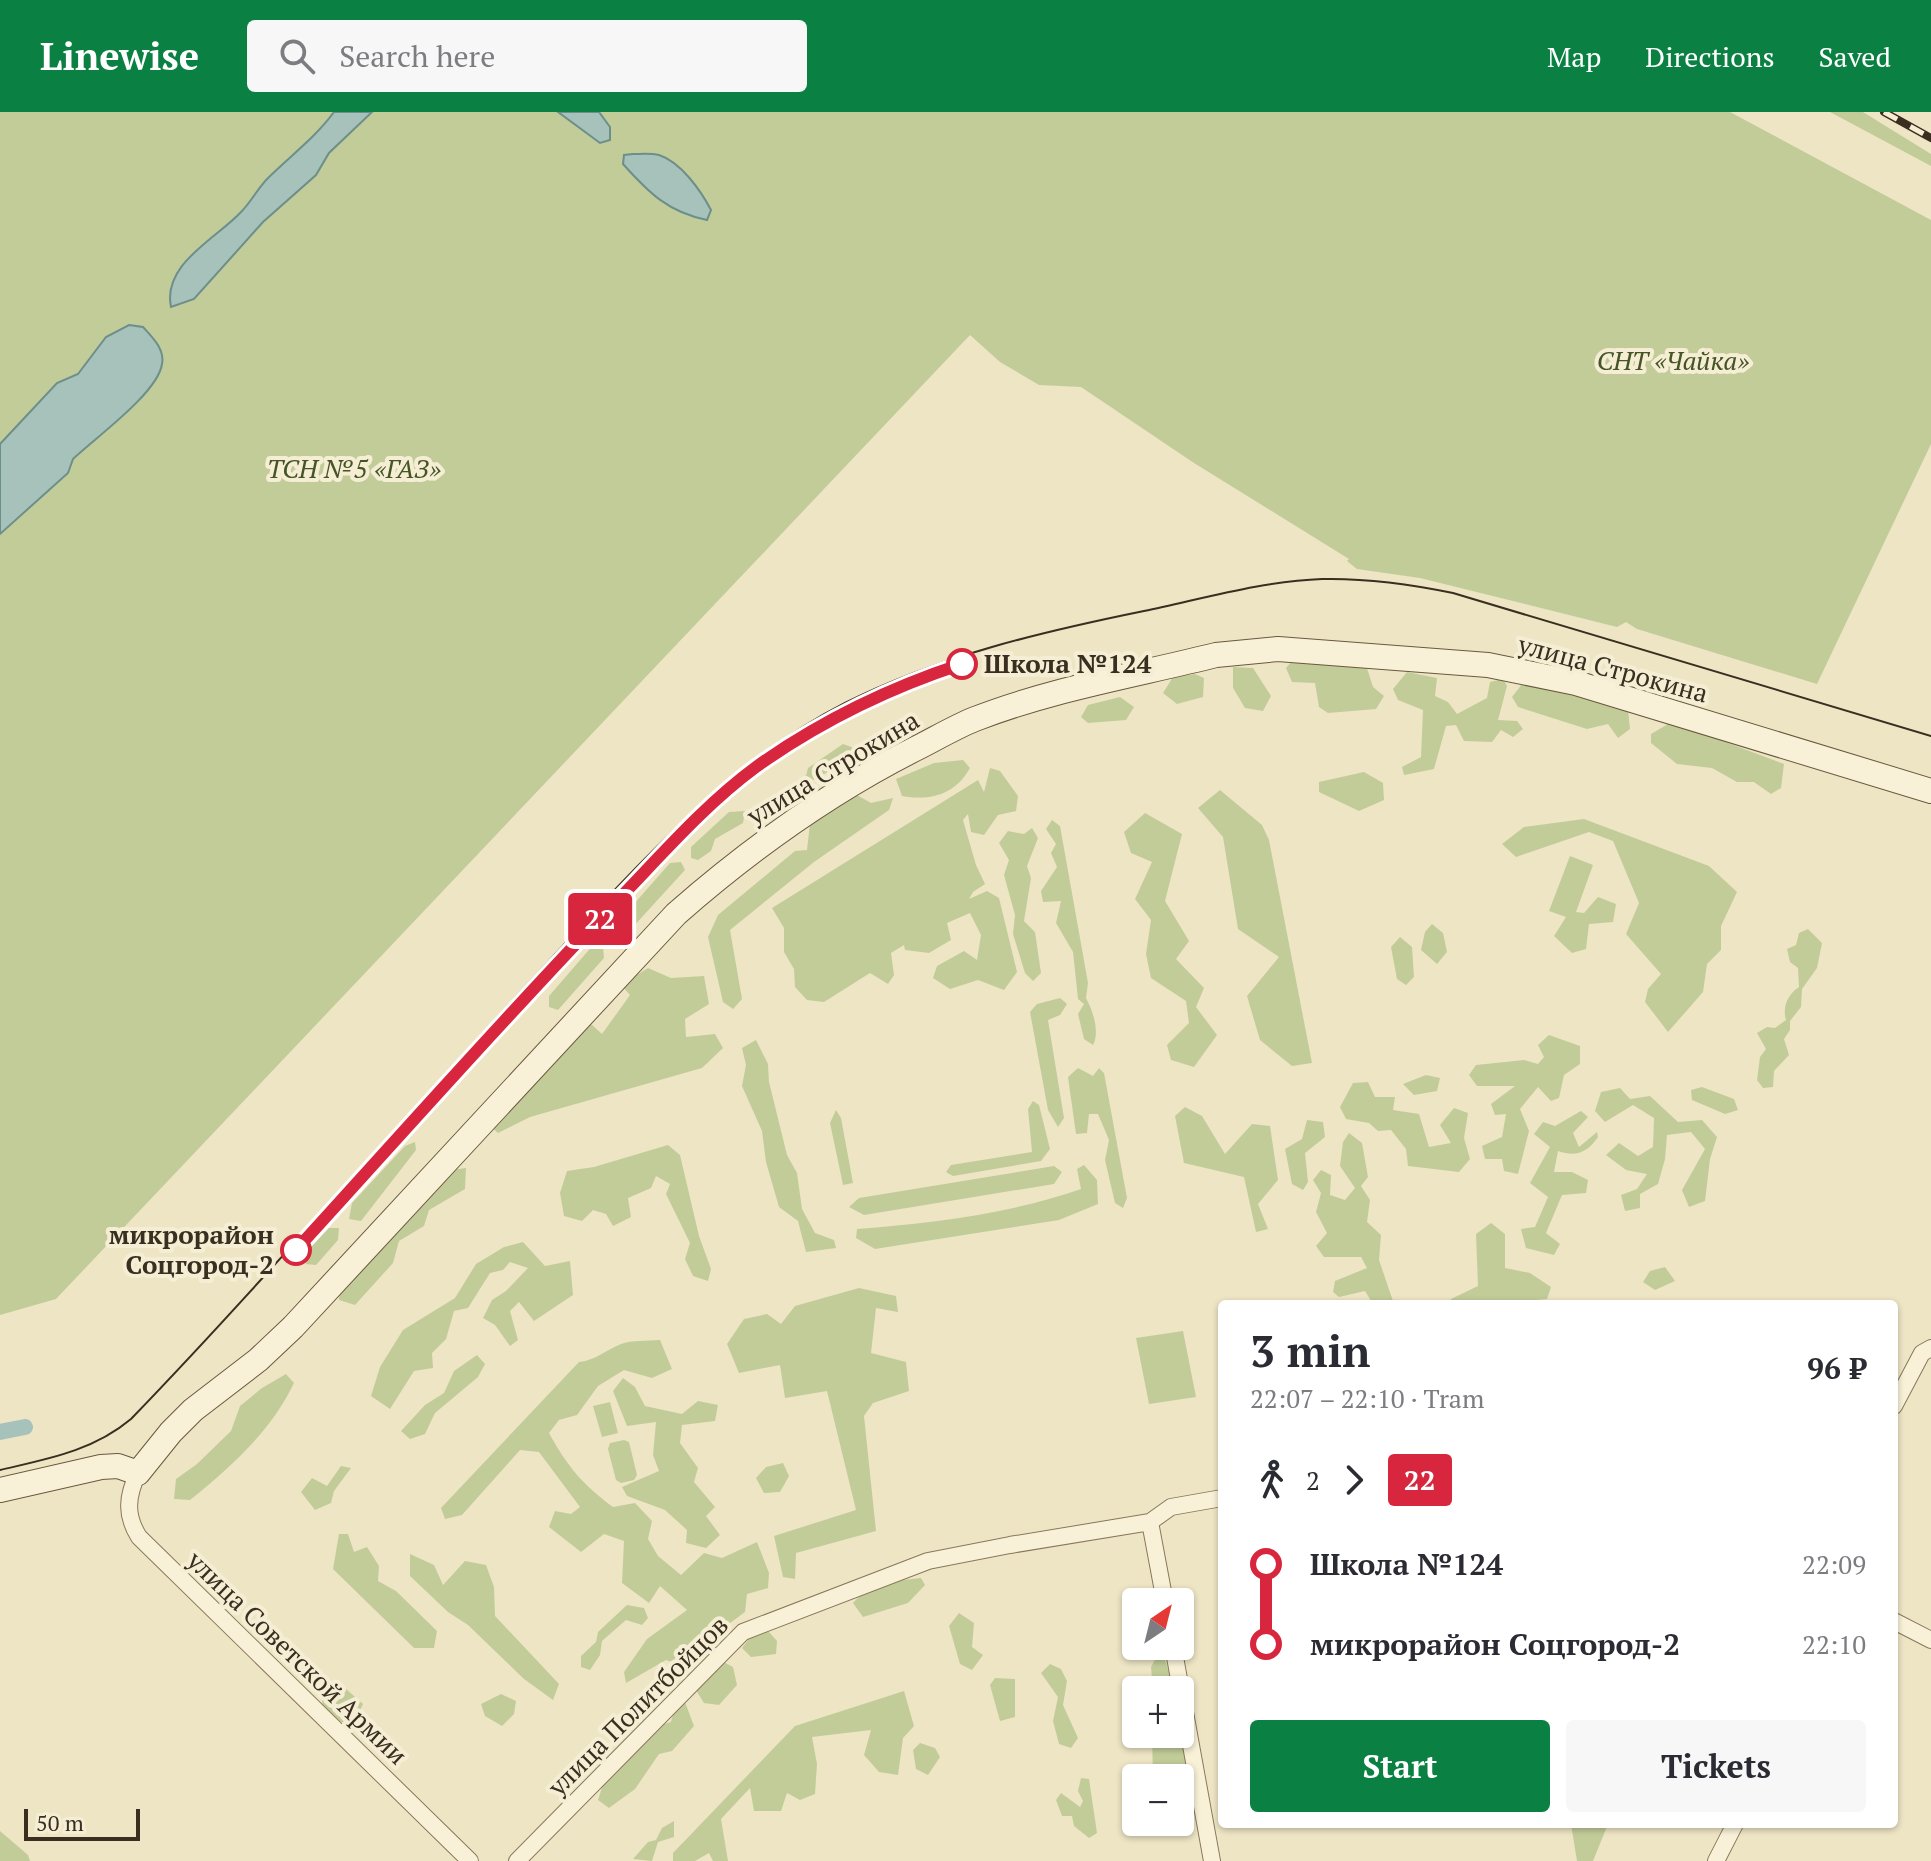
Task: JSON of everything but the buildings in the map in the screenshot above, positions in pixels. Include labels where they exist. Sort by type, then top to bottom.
[{"type":"street","name":"улица Строкина","points":[[138,1473],[193,1410],[258,1360],[293,1327],[676,914],[729,868],[792,821],[884,765],[971,720],[1021,703],[1228,653],[1278,649],[1381,655],[1488,665],[1576,683],[1931,791]]},
{"type":"street","points":[[1898,1398],[1922,1353],[1931,1348]]},
{"type":"street","points":[[0,1490],[101,1467],[118,1466],[138,1473]]},
{"type":"street","name":"улица Советской Армии","points":[[138,1473],[131,1487],[128,1510],[130,1523],[139,1537],[470,1861]]},
{"type":"street","name":"улица Политбойцов","points":[[517,1861],[743,1632],[928,1561],[1150,1522],[1171,1507],[1218,1499]]},
{"type":"street","points":[[1150,1522],[1162,1588]]},
{"type":"street","points":[[1898,1623],[1931,1640]]},
{"type":"street","points":[[1176,1660],[1212,1861]]},
{"type":"street","points":[[1716,1861],[1733,1828]]},
{"type":"green space","name":"ТСН №5 «ГАЗ»","points":[[0,112],[1730,112],[1931,220],[1931,444],[1817,684],[1637,629],[1626,622],[1617,627],[1420,578],[1357,569],[1347,561],[1349,559],[1194,463],[1081,387],[1039,385],[1000,362],[970,335],[56,1299],[0,1315]]},
{"type":"green space","points":[[1830,112],[1863,112],[1931,154],[1931,166]]},
{"type":"green space","points":[[1296,656],[1364,659],[1373,687],[1384,696],[1376,709],[1328,713],[1319,707],[1315,683],[1292,682],[1286,668]]},
{"type":"green space","points":[[1233,667],[1253,668],[1271,696],[1263,711],[1245,708],[1233,688]]},
{"type":"green space","points":[[1407,672],[1437,678],[1435,696],[1448,702],[1457,714],[1487,698],[1490,682],[1503,679],[1507,686],[1498,720],[1517,721],[1523,729],[1513,737],[1501,730],[1492,742],[1464,741],[1456,725],[1446,726],[1434,769],[1404,775],[1402,767],[1421,757],[1423,710],[1398,700],[1393,689]]},
{"type":"green space","points":[[1195,674],[1204,678],[1203,697],[1177,704],[1163,693],[1173,677]]},
{"type":"green space","points":[[1522,684],[1579,695],[1628,710],[1630,729],[1618,738],[1608,724],[1587,729],[1518,707],[1512,697]]},
{"type":"green space","points":[[1120,697],[1134,707],[1126,720],[1088,723],[1081,717],[1088,705]]},
{"type":"green space","points":[[1668,724],[1784,764],[1781,788],[1771,794],[1754,782],[1737,782],[1712,768],[1677,764],[1651,743],[1651,734]]},
{"type":"green space","points":[[843,744],[854,748],[851,758],[814,780],[806,776],[808,768]]},
{"type":"green space","points":[[963,760],[970,768],[949,790],[922,798],[902,796],[896,779],[934,763]]},
{"type":"green space","points":[[990,768],[1000,771],[1018,796],[1016,811],[998,815],[984,835],[971,832],[968,814],[963,820],[985,884],[969,899],[987,891],[999,898],[1017,972],[1004,990],[978,980],[950,989],[933,978],[937,966],[964,951],[977,960],[981,935],[970,913],[947,923],[951,940],[929,953],[905,950],[904,945],[891,953],[894,975],[888,984],[870,973],[824,1002],[807,1000],[795,987],[794,969],[784,952],[784,928],[772,908],[978,780],[984,792]]},
{"type":"green space","points":[[1364,772],[1383,783],[1384,800],[1359,811],[1319,792],[1319,782]]},
{"type":"green space","points":[[1220,790],[1262,825],[1269,840],[1312,1063],[1292,1066],[1260,1040],[1247,996],[1279,957],[1238,929],[1223,837],[1198,808]]},
{"type":"green space","points":[[857,795],[871,803],[893,798],[889,810],[814,862],[730,930],[742,999],[733,1009],[723,1002],[708,937],[718,915],[795,851],[807,850],[810,823]]},
{"type":"green space","points":[[745,811],[743,823],[715,839],[711,851],[698,860],[691,858],[691,847],[729,812]]},
{"type":"green space","points":[[1145,813],[1182,834],[1165,901],[1189,941],[1176,959],[1204,988],[1196,1007],[1217,1035],[1194,1067],[1171,1060],[1167,1045],[1189,1023],[1186,1001],[1151,978],[1146,954],[1151,920],[1135,899],[1152,862],[1131,853],[1124,832]]},
{"type":"green space","points":[[1584,819],[1709,866],[1737,892],[1721,926],[1721,950],[1707,964],[1703,992],[1668,1032],[1645,1002],[1648,989],[1661,974],[1626,934],[1639,903],[1613,841],[1589,832],[1516,857],[1502,844],[1524,827]]},
{"type":"green space","points":[[1052,820],[1060,826],[1088,983],[1086,998],[1096,1028],[1093,1045],[1084,1039],[1078,1014],[1084,1004],[1078,999],[1073,952],[1056,923],[1061,901],[1043,902],[1041,891],[1057,867],[1051,853],[1056,844],[1046,829]]},
{"type":"green space","points":[[1032,828],[1038,838],[1027,866],[1031,878],[1024,921],[1035,932],[1041,973],[1033,981],[1025,973],[1013,934],[1015,915],[1004,875],[1009,860],[999,843],[1008,831],[1024,834]]},
{"type":"green space","points":[[1570,856],[1593,865],[1576,912],[1584,913],[1598,897],[1616,904],[1613,922],[1589,924],[1586,949],[1572,953],[1554,936],[1566,917],[1549,911]]},
{"type":"green space","points":[[681,862],[685,870],[632,928],[626,924],[625,914],[670,863]]},
{"type":"green space","points":[[1432,924],[1443,933],[1447,952],[1437,964],[1421,950],[1425,932]]},
{"type":"green space","points":[[1808,929],[1822,943],[1817,968],[1802,989],[1801,1007],[1790,1021],[1790,1030],[1784,1039],[1789,1055],[1774,1071],[1773,1087],[1763,1088],[1757,1080],[1760,1057],[1766,1049],[1757,1033],[1767,1027],[1775,1028],[1786,1020],[1787,1001],[1799,987],[1798,968],[1790,962],[1787,949],[1796,945],[1799,933]]},
{"type":"green space","points":[[1400,937],[1412,947],[1414,977],[1406,985],[1397,979],[1391,947]]},
{"type":"green space","points":[[594,944],[603,947],[604,958],[558,1010],[549,1007],[549,996]]},
{"type":"green space","points":[[648,968],[671,978],[704,976],[709,1004],[685,1019],[686,1037],[715,1034],[723,1048],[702,1068],[530,1117],[498,1133],[491,1127],[507,1107],[591,1024],[602,1034],[630,995],[621,985]]},
{"type":"green space","points":[[1060,998],[1067,1004],[1060,1015],[1048,1020],[1064,1118],[1058,1127],[1048,1110],[1030,1012],[1037,1004]]},
{"type":"green space","points":[[1549,1035],[1580,1046],[1580,1064],[1564,1075],[1559,1098],[1551,1101],[1538,1087],[1520,1109],[1529,1131],[1518,1174],[1504,1171],[1502,1159],[1485,1159],[1482,1146],[1502,1137],[1506,1114],[1495,1115],[1491,1104],[1515,1086],[1477,1086],[1469,1075],[1476,1065],[1524,1060],[1538,1064],[1544,1057],[1538,1045]]},
{"type":"green space","points":[[756,1040],[768,1064],[769,1082],[787,1155],[797,1173],[802,1209],[815,1233],[834,1240],[836,1248],[806,1252],[798,1221],[779,1207],[766,1162],[762,1131],[742,1086],[746,1065],[742,1048]]},
{"type":"green space","points":[[1078,1068],[1093,1076],[1099,1068],[1104,1073],[1127,1198],[1123,1208],[1115,1203],[1105,1160],[1109,1140],[1098,1114],[1089,1114],[1087,1133],[1076,1134],[1068,1077]]},
{"type":"green space","points":[[1426,1075],[1440,1078],[1437,1091],[1414,1095],[1403,1084]]},
{"type":"green space","points":[[1368,1082],[1375,1097],[1395,1097],[1393,1110],[1419,1114],[1429,1147],[1451,1143],[1440,1125],[1454,1108],[1468,1113],[1464,1138],[1470,1159],[1459,1172],[1408,1166],[1406,1149],[1391,1130],[1378,1131],[1369,1123],[1346,1119],[1340,1107],[1353,1083]]},
{"type":"green space","points":[[1702,1087],[1734,1099],[1738,1110],[1725,1114],[1692,1100],[1691,1090]]},
{"type":"green space","points":[[1620,1088],[1630,1099],[1650,1096],[1678,1122],[1702,1120],[1717,1137],[1710,1159],[1705,1201],[1689,1207],[1682,1190],[1705,1149],[1691,1132],[1667,1135],[1658,1184],[1640,1194],[1640,1208],[1625,1211],[1621,1195],[1637,1189],[1647,1174],[1626,1170],[1606,1155],[1619,1143],[1638,1156],[1653,1147],[1654,1118],[1633,1105],[1605,1122],[1595,1111],[1601,1092]]},
{"type":"green space","points":[[1033,1101],[1039,1105],[1050,1149],[1041,1161],[953,1176],[946,1172],[951,1165],[1032,1152],[1028,1109]]},
{"type":"green space","points":[[1185,1107],[1202,1116],[1225,1154],[1252,1124],[1270,1126],[1278,1180],[1258,1204],[1268,1229],[1256,1232],[1244,1177],[1184,1163],[1175,1116]]},
{"type":"green space","points":[[836,1110],[841,1118],[853,1183],[843,1185],[830,1123]]},
{"type":"green space","points":[[1581,1111],[1588,1117],[1573,1133],[1579,1147],[1597,1132],[1598,1137],[1581,1152],[1570,1154],[1558,1151],[1554,1172],[1572,1172],[1588,1180],[1586,1193],[1562,1195],[1546,1233],[1560,1244],[1554,1255],[1526,1248],[1521,1229],[1535,1227],[1548,1197],[1530,1183],[1550,1147],[1534,1134],[1543,1122],[1555,1126]]},
{"type":"green space","points":[[1307,1120],[1323,1122],[1325,1137],[1305,1153],[1308,1182],[1303,1190],[1292,1184],[1285,1149],[1302,1139]]},
{"type":"green space","points":[[1349,1133],[1362,1143],[1368,1177],[1361,1186],[1370,1200],[1367,1222],[1381,1235],[1379,1260],[1393,1300],[1371,1300],[1365,1291],[1339,1297],[1333,1292],[1335,1281],[1367,1268],[1361,1257],[1324,1257],[1316,1246],[1327,1233],[1316,1212],[1321,1193],[1313,1180],[1321,1170],[1331,1175],[1330,1195],[1345,1200],[1355,1188],[1340,1166],[1343,1142]]},
{"type":"green space","points":[[415,1142],[416,1150],[361,1221],[349,1219],[352,1203],[405,1146]]},
{"type":"green space","points":[[668,1145],[680,1155],[699,1236],[711,1269],[708,1281],[693,1276],[685,1259],[690,1243],[666,1194],[670,1184],[656,1176],[651,1188],[628,1198],[631,1217],[613,1226],[606,1214],[593,1210],[582,1221],[564,1216],[560,1193],[567,1171],[594,1167]]},
{"type":"green space","points":[[1084,1165],[1097,1180],[1098,1204],[1059,1220],[875,1249],[856,1238],[857,1229],[970,1216],[1054,1198],[1081,1189],[1077,1169]]},
{"type":"green space","points":[[1054,1166],[1062,1172],[1054,1184],[864,1215],[849,1207],[859,1198]]},
{"type":"green space","points":[[466,1168],[465,1189],[429,1210],[424,1226],[399,1241],[393,1263],[355,1305],[339,1300],[340,1283],[442,1171]]},
{"type":"green space","points":[[1491,1223],[1505,1234],[1505,1268],[1530,1273],[1551,1287],[1547,1299],[1451,1300],[1478,1286],[1476,1234]]},
{"type":"green space","points":[[329,1228],[339,1228],[338,1240],[316,1265],[306,1264],[311,1247]]},
{"type":"green space","points":[[523,1242],[545,1266],[570,1261],[573,1295],[534,1321],[519,1302],[510,1311],[518,1340],[510,1346],[495,1325],[483,1318],[492,1300],[506,1291],[528,1268],[510,1262],[503,1270],[490,1273],[468,1308],[454,1311],[446,1339],[432,1353],[433,1368],[414,1371],[390,1409],[371,1396],[380,1367],[403,1330],[455,1298],[476,1264],[504,1247]]},
{"type":"green space","points":[[1665,1267],[1675,1281],[1655,1290],[1643,1282],[1650,1271]]},
{"type":"green space","points":[[859,1288],[896,1296],[898,1312],[876,1308],[871,1353],[906,1362],[909,1391],[873,1403],[864,1416],[876,1531],[796,1553],[795,1579],[783,1577],[774,1536],[856,1510],[827,1391],[785,1398],[780,1365],[739,1373],[727,1344],[744,1319],[767,1314],[781,1324],[795,1306]]},
{"type":"green space","points":[[1183,1331],[1196,1397],[1149,1404],[1136,1338]]},
{"type":"green space","points":[[660,1340],[672,1369],[652,1378],[624,1370],[598,1386],[577,1415],[559,1420],[549,1433],[569,1465],[593,1491],[613,1507],[635,1503],[652,1521],[648,1539],[658,1556],[681,1575],[704,1553],[722,1558],[757,1542],[769,1573],[768,1588],[747,1594],[745,1612],[691,1652],[681,1665],[666,1660],[626,1683],[624,1672],[647,1639],[687,1610],[660,1586],[649,1603],[622,1583],[624,1541],[604,1534],[581,1552],[549,1527],[555,1511],[571,1514],[580,1507],[539,1452],[520,1450],[462,1515],[445,1519],[441,1508],[579,1362],[625,1343]]},
{"type":"green space","points":[[477,1355],[485,1364],[478,1377],[435,1413],[425,1434],[410,1439],[401,1431],[425,1405],[444,1393],[454,1371]]},
{"type":"green space","points":[[286,1374],[294,1383],[274,1417],[249,1447],[190,1500],[174,1499],[176,1479],[197,1464],[231,1431],[240,1406]]},
{"type":"green space","points":[[623,1378],[635,1387],[645,1406],[682,1414],[698,1401],[718,1405],[715,1421],[682,1425],[680,1443],[698,1468],[694,1482],[715,1507],[706,1516],[720,1535],[706,1548],[686,1543],[687,1530],[665,1510],[627,1496],[622,1487],[659,1471],[653,1455],[656,1422],[627,1426],[613,1391]]},
{"type":"green space","points":[[610,1402],[618,1433],[602,1437],[593,1406]]},
{"type":"green space","points":[[629,1442],[637,1475],[634,1480],[621,1483],[616,1480],[608,1449],[610,1443]]},
{"type":"green space","points":[[783,1463],[789,1476],[780,1492],[764,1493],[756,1478],[766,1467]]},
{"type":"green space","points":[[341,1466],[351,1468],[334,1491],[331,1503],[315,1510],[301,1492],[312,1478],[327,1486]]},
{"type":"green space","points":[[339,1534],[348,1534],[354,1552],[367,1547],[379,1566],[378,1581],[396,1591],[437,1631],[434,1648],[414,1648],[333,1569]]},
{"type":"green space","points":[[410,1554],[434,1565],[443,1585],[465,1561],[486,1565],[494,1587],[495,1616],[559,1684],[553,1700],[524,1679],[468,1625],[448,1612],[410,1576]]},
{"type":"green space","points":[[921,1578],[925,1585],[908,1603],[863,1617],[853,1603],[875,1588]]},
{"type":"green space","points":[[627,1605],[644,1608],[648,1618],[642,1625],[626,1620],[602,1641],[600,1655],[590,1670],[581,1667],[581,1656],[596,1642],[598,1632]]},
{"type":"green space","points":[[959,1613],[974,1623],[972,1647],[983,1655],[972,1670],[960,1664],[949,1626]]},
{"type":"green space","points":[[755,1631],[769,1632],[777,1641],[776,1654],[751,1657],[742,1648]]},
{"type":"green space","points":[[718,1659],[733,1667],[737,1685],[719,1705],[704,1703],[694,1687]]},
{"type":"green space","points":[[1155,1660],[1165,1660],[1170,1676],[1152,1676]]},
{"type":"green space","points":[[1050,1664],[1061,1669],[1067,1681],[1063,1705],[1078,1738],[1071,1748],[1059,1744],[1053,1721],[1058,1697],[1041,1673]]},
{"type":"green space","points":[[995,1678],[1015,1679],[1015,1717],[1000,1721],[990,1685]]},
{"type":"green space","points":[[336,1680],[363,1704],[354,1723],[341,1722],[322,1705],[323,1691]]},
{"type":"green space","points":[[904,1691],[914,1726],[903,1738],[898,1775],[879,1772],[864,1755],[871,1730],[812,1737],[817,1764],[815,1794],[800,1800],[787,1793],[781,1811],[754,1811],[750,1788],[721,1819],[728,1861],[713,1861],[709,1853],[695,1861],[673,1861],[673,1853],[795,1726]]},
{"type":"green space","points":[[501,1694],[516,1701],[514,1714],[502,1726],[485,1716],[481,1704]]},
{"type":"green space","points":[[676,1702],[685,1702],[694,1726],[672,1751],[659,1754],[635,1789],[609,1808],[598,1800],[605,1778],[648,1729],[671,1722]]},
{"type":"green space","points":[[920,1743],[935,1748],[940,1757],[928,1775],[916,1769],[913,1750]]},
{"type":"green space","points":[[1152,1748],[1186,1748],[1189,1764],[1153,1764]]},
{"type":"green space","points":[[1081,1778],[1089,1779],[1097,1833],[1089,1838],[1074,1826],[1072,1816],[1062,1816],[1056,1800],[1061,1793],[1080,1807],[1083,1801],[1078,1791]]},
{"type":"green space","points":[[674,1821],[674,1837],[658,1842],[652,1861],[633,1859],[648,1842],[656,1840],[662,1828]]},
{"type":"green space","points":[[1572,1828],[1606,1828],[1593,1861],[1577,1861]]},
{"type":"green space","points":[[0,1831],[28,1855],[30,1861],[0,1861]]},
{"type":"water","points":[[334,112],[372,112],[329,153],[316,175],[263,222],[194,299],[171,307],[170,292],[183,265],[241,212],[268,178],[311,139]]},
{"type":"water","points":[[558,112],[599,112],[610,127],[610,140],[600,143]]},
{"type":"water","points":[[624,155],[659,155],[682,170],[711,210],[707,220],[670,206],[623,164]]},
{"type":"water","points":[[129,325],[143,327],[157,344],[162,353],[158,376],[138,401],[73,459],[68,473],[0,534],[0,444],[57,383],[78,374],[106,337]]},
{"type":"waterway","points":[[0,1432],[25,1427]]},
{"type":"tram line","points":[[0,1470],[85,1446],[131,1419],[231,1313],[476,1040],[674,830],[756,760],[800,729],[845,703],[917,672],[1029,637],[1233,591],[1300,580],[1355,580],[1405,584],[1453,593],[1931,736]]},
{"type":"tram line","name":"22","points":[[296,1250],[557,963],[719,798],[755,768],[849,711],[889,691],[962,664]]},
{"type":"railway","points":[[1884,112],[1931,138]]},
{"type":"place","name":"Школа №124","points":[[962,664]]},
{"type":"place","name":"микрорайон Соцгород-2","points":[[296,1250]]},
{"type":"park label","name":"СНТ «Чайка»","points":[[1673,361]]}]
